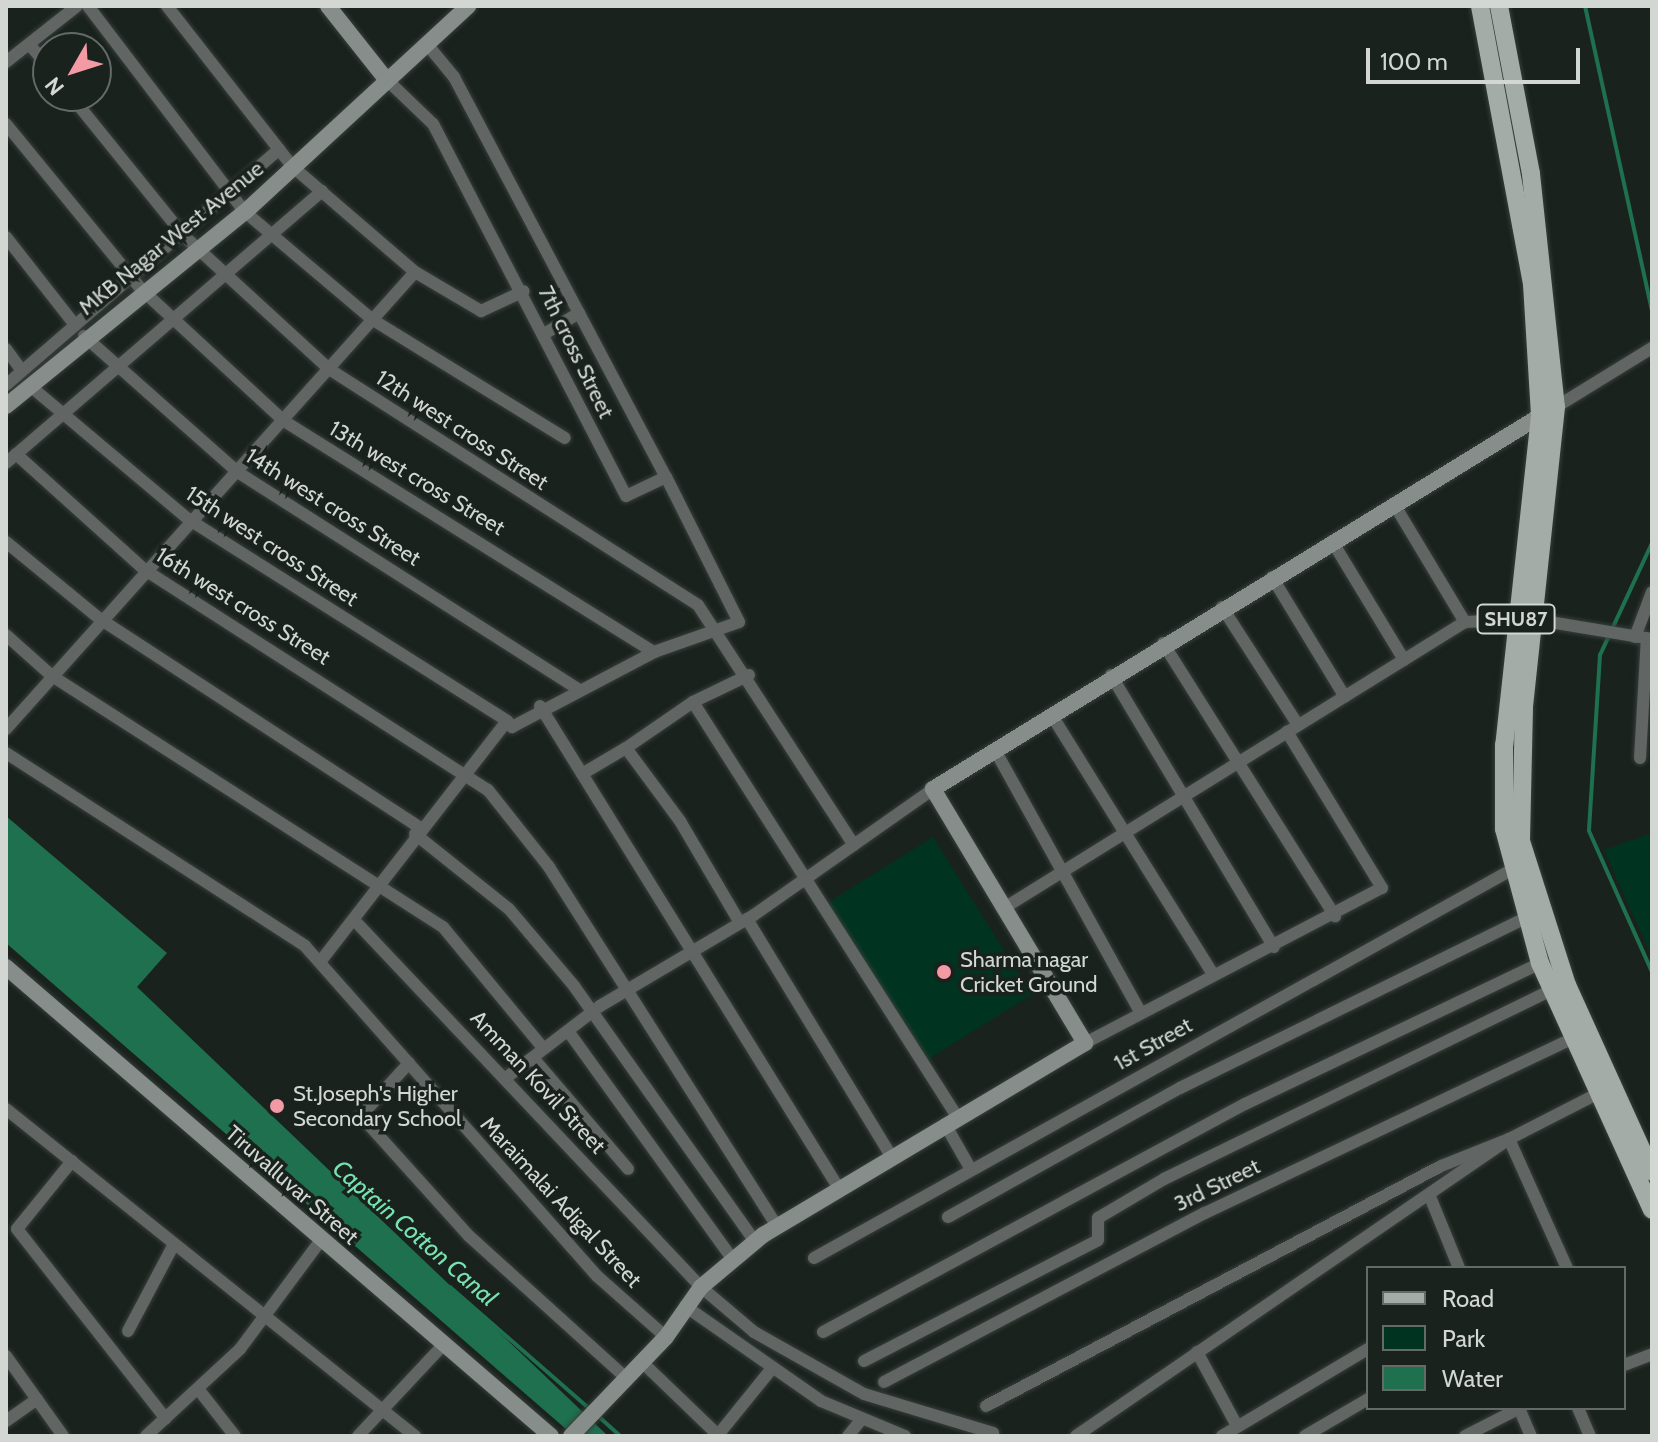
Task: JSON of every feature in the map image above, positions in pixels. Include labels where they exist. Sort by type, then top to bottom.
[{"type":"main road","name":"SHU87","points":[[1480,6],[1532,284],[1548,412]]},
{"type":"main road","name":"SHU87","points":[[1499,6],[1533,183],[1548,412],[1502,799],[1513,869],[1540,963],[1652,1210]]},
{"type":"main road","name":"SHU87","points":[[1524,618],[1521,841],[1567,985],[1652,1172]]},
{"type":"street","points":[[6,62],[77,6]]},
{"type":"street","points":[[88,6],[245,212],[373,320],[565,438]]},
{"type":"street","points":[[167,6],[293,167],[415,272],[481,311],[524,291]]},
{"type":"street","points":[[328,6],[385,78]]},
{"type":"street","name":"MKB Nagar West Avenue","points":[[8,395],[80,330],[189,241],[245,212],[385,78],[468,6]]},
{"type":"street","points":[[320,962],[356,922],[379,883],[417,831],[507,721],[512,727],[540,706],[654,652],[718,633],[739,622],[731,601],[454,77],[426,43]]},
{"type":"street","points":[[29,44],[32,48]]},
{"type":"street","name":"7th cross Street","points":[[385,78],[433,124],[524,291],[626,496],[666,477]]},
{"type":"street","name":"12th west cross Street","points":[[84,112],[189,241],[329,369],[698,605],[749,675],[854,845]]},
{"type":"street","name":"13th west cross Street","points":[[6,124],[137,283],[284,421],[654,652]]},
{"type":"street","points":[[189,241],[279,149]]},
{"type":"street","points":[[11,459],[62,408],[118,366],[274,237],[322,191]]},
{"type":"street","name":"14th west cross Street","points":[[6,237],[80,330],[239,473],[578,689]]},
{"type":"street","points":[[6,729],[10,713],[52,676],[188,519],[239,473],[415,272]]},
{"type":"street","points":[[544,334],[579,313]]},
{"type":"street","points":[[507,1077],[593,1012],[744,921],[933,789],[1111,675],[1652,348]]},
{"type":"street","name":"15th west cross Street","points":[[6,349],[26,378],[188,519],[507,721]]},
{"type":"street","name":"16th west cross Street","points":[[11,459],[145,570],[463,772],[517,822],[625,993]]},
{"type":"street","points":[[1394,504],[1465,622]]},
{"type":"street","points":[[1332,541],[1404,660]]},
{"type":"street","points":[[6,542],[100,619],[417,831],[509,909],[593,1012],[755,1242]]},
{"type":"street","points":[[1272,577],[1345,697]]},
{"type":"street","points":[[1640,758],[1645,638],[1652,592]]},
{"type":"street","points":[[571,1436],[666,1337],[701,1287],[777,1226],[890,1154],[1085,1043],[1213,974],[1335,916],[1382,888],[1222,607]]},
{"type":"street","points":[[1004,908],[1186,799],[1465,622],[1524,618],[1645,638]]},
{"type":"street","points":[[6,635],[52,676],[379,883],[473,955],[544,1049]]},
{"type":"street","points":[[1163,643],[1335,916]]},
{"type":"street","points":[[582,774],[693,702],[749,675]]},
{"type":"street","points":[[1111,675],[1274,947]]},
{"type":"street","points":[[693,702],[806,877],[951,1120],[969,1166]]},
{"type":"street","points":[[540,706],[838,1187]]},
{"type":"street","points":[[1051,714],[1213,974]]},
{"type":"street","points":[[626,748],[680,821],[890,1154]]},
{"type":"street","points":[[995,750],[1141,1013]]},
{"type":"street","name":"Maraimalai Adigal Street","points":[[6,753],[305,946],[597,1276],[666,1337]]},
{"type":"street","points":[[933,789],[1085,1043]]},
{"type":"street","name":"1st Street","points":[[814,1258],[969,1166],[1513,869]]},
{"type":"street","points":[[948,1217],[1194,1081],[1527,917]]},
{"type":"street","name":"Amman Kovil Street","points":[[356,922],[507,1077],[701,1287],[777,1350],[824,1376],[993,1433]]},
{"type":"street","points":[[823,1332],[1245,1104],[1540,963]]},
{"type":"street","name":"Tiruvalluvar Street","points":[[6,967],[551,1436]]},
{"type":"street","points":[[864,1361],[1098,1240],[1098,1218],[1164,1179],[1552,990]]},
{"type":"street","points":[[625,993],[777,1226]]},
{"type":"street","points":[[568,1031],[733,1260]]},
{"type":"street","name":"3rd Street","points":[[884,1382],[1205,1213],[1574,1038]]},
{"type":"street","points":[[533,1058],[628,1169]]},
{"type":"street","points":[[409,1063],[361,1116],[469,1236],[626,1378]]},
{"type":"street","points":[[986,1406],[1441,1166],[1509,1139],[1599,1093]]},
{"type":"street","points":[[6,1109],[174,1244],[269,1313],[415,1436]]},
{"type":"street","points":[[1076,1436],[1197,1352],[1431,1199],[1509,1139]]},
{"type":"street","points":[[1509,1139],[1566,1266]]},
{"type":"street","points":[[6,1241],[72,1161]]},
{"type":"street","points":[[1431,1199],[1458,1266]]},
{"type":"street","points":[[17,1229],[166,1419]]},
{"type":"street","points":[[146,1436],[199,1390],[269,1313],[321,1240]]},
{"type":"street","points":[[128,1331],[174,1244]]},
{"type":"street","points":[[685,1306],[773,1367],[861,1420],[905,1436]]},
{"type":"street","points":[[358,1436],[444,1344]]},
{"type":"street","points":[[1222,1436],[1236,1424],[1366,1350]]},
{"type":"street","points":[[1197,1352],[1236,1424]]},
{"type":"street","points":[[1626,1364],[1652,1354]]},
{"type":"street","points":[[6,1356],[63,1436]]},
{"type":"street","points":[[642,1362],[719,1436],[773,1367]]},
{"type":"street","points":[[199,1390],[235,1436]]},
{"type":"street","points":[[6,1421],[37,1399]]},
{"type":"street","points":[[1305,1436],[1366,1400]]},
{"type":"street","points":[[1465,1436],[1516,1410]]},
{"type":"street","points":[[1521,1410],[1531,1436]]},
{"type":"street","points":[[1579,1410],[1590,1436]]},
{"type":"street","points":[[848,1436],[861,1420]]},
{"type":"green space","points":[[1652,833],[1652,957],[1604,850]]},
{"type":"green space","name":"Sharma nagar Cricket Ground","points":[[933,837],[1032,995],[926,1061],[827,903]]},
{"type":"water","points":[[6,816],[167,953],[137,987],[608,1436],[574,1436],[6,943]]},
{"type":"waterway","points":[[1585,6],[1652,310]]},
{"type":"waterway","points":[[1652,543],[1600,655],[1589,831],[1652,972]]},
{"type":"waterway","name":"Captain Cotton Canal","points":[[450,1287],[591,1410]]},
{"type":"waterway","name":"Captain Cotton Canal","points":[[598,1416],[620,1436]]},
{"type":"place","name":"Sharma nagar Cricket Ground","points":[[944,972]]},
{"type":"place","name":"St.Joseph's Higher Secondary School","points":[[277,1106]]}]
